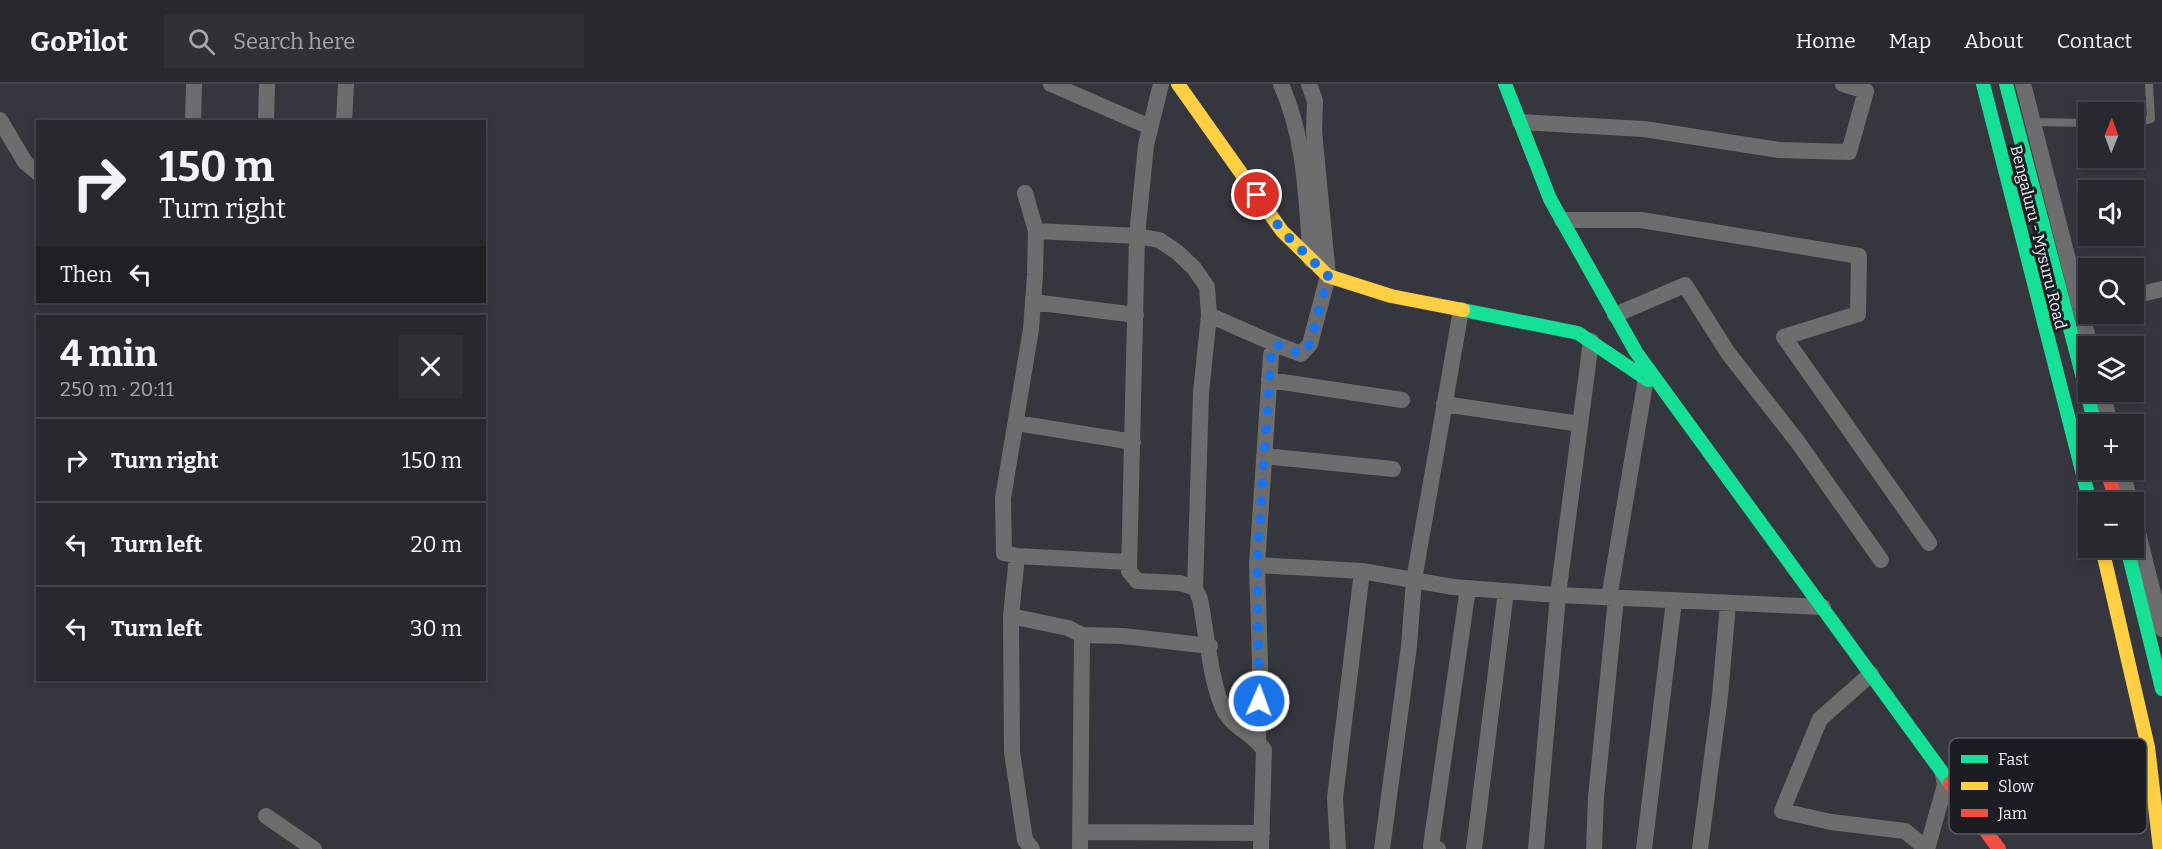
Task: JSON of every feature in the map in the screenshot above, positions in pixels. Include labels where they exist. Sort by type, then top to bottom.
[{"type":"main road","points":[[1178,84],[1282,231],[1328,276],[1391,296],[1578,333],[1664,390]]},
{"type":"main road","points":[[1505,84],[1550,199],[1636,352],[1949,781]]},
{"type":"main road","name":"Bengaluru - Mysuru Road","points":[[1983,84],[2087,492]]},
{"type":"main road","name":"Bengaluru - Mysuru Road","points":[[2006,84],[2092,414]]},
{"type":"main road","points":[[2104,558],[2146,738]]},
{"type":"main road","points":[[2129,558],[2162,689]]},
{"type":"main road","points":[[2147,743],[2160,849]]},
{"type":"main road","points":[[1988,834],[1999,849]]},
{"type":"street","points":[[193,120],[194,84]]},
{"type":"street","points":[[266,120],[267,84]]},
{"type":"street","points":[[344,120],[346,84]]},
{"type":"street","points":[[1051,84],[1150,128]]},
{"type":"street","points":[[1161,84],[1146,146],[1137,236],[1128,562],[1129,571],[1137,581],[1180,583],[1195,588]]},
{"type":"street","points":[[1281,84],[1294,113],[1306,172],[1311,260]]},
{"type":"street","points":[[1209,315],[1301,354],[1310,344],[1328,276],[1314,131],[1316,101],[1310,84]]},
{"type":"street","points":[[1520,122],[1644,129],[1779,150],[1849,152],[1866,91],[1844,84]]},
{"type":"street","points":[[2023,84],[2078,286]]},
{"type":"street","points":[[0,120],[25,162],[36,171]]},
{"type":"street","points":[[1025,193],[1036,231],[1033,302],[1003,498],[1004,553],[1017,556],[1128,562]]},
{"type":"street","points":[[1562,220],[1641,220],[1859,256],[1858,314],[1784,337],[1929,543]]},
{"type":"street","points":[[1036,231],[1137,236],[1159,240],[1177,252],[1194,268],[1208,287],[1209,315],[1201,393],[1195,588],[1210,646],[1217,693],[1226,713],[1241,732],[1258,740]]},
{"type":"street","points":[[1616,315],[1685,285],[1728,353],[1797,441],[1881,560]]},
{"type":"street","points":[[2144,293],[2162,289]]},
{"type":"street","points":[[1033,302],[1136,315]]},
{"type":"street","points":[[1382,849],[1409,646],[1414,580],[1461,310]]},
{"type":"street","points":[[1536,849],[1558,595],[1591,341]]},
{"type":"street","points":[[1080,831],[1262,841],[1264,750],[1258,740],[1260,662],[1257,565],[1271,355],[1275,344]]},
{"type":"street","points":[[1594,849],[1612,598],[1646,378]]},
{"type":"street","points":[[1269,380],[1402,400]]},
{"type":"street","points":[[1444,404],[1580,424]]},
{"type":"street","points":[[1016,423],[1133,442]]},
{"type":"street","points":[[1264,456],[1393,468]]},
{"type":"street","points":[[1017,556],[1011,616],[1012,752],[1025,840],[1032,849]]},
{"type":"street","points":[[2144,557],[2162,629]]},
{"type":"street","points":[[1257,565],[1362,571],[1468,588],[1558,595],[1823,607]]},
{"type":"street","points":[[1338,849],[1335,798],[1362,571]]},
{"type":"street","points":[[1438,849],[1431,846],[1468,588]]},
{"type":"street","points":[[1474,849],[1506,591]]},
{"type":"street","points":[[1644,849],[1674,601]]},
{"type":"street","points":[[1700,849],[1720,696],[1728,604]]},
{"type":"street","points":[[1011,616],[1068,628],[1082,635],[1123,636],[1210,646]]},
{"type":"street","points":[[1080,849],[1082,635]]},
{"type":"street","points":[[1871,674],[1820,719],[1782,811],[1831,822],[1905,831],[1927,849],[1945,785],[1942,771]]},
{"type":"street","points":[[266,816],[314,849]]},
{"type":"lane","points":[[2144,121],[2151,119],[2149,84]]},
{"type":"lane","points":[[2032,122],[2078,123]]},
{"type":"traffic: fast","points":[[1505,84],[1550,199],[1636,352],[1949,782]]},
{"type":"traffic: fast","points":[[1983,84],[2087,492]]},
{"type":"traffic: fast","points":[[2006,84],[2092,414]]},
{"type":"traffic: fast","points":[[1463,310],[1578,333],[1648,380]]},
{"type":"traffic: fast","points":[[2129,558],[2162,689]]},
{"type":"traffic: slow","points":[[1178,84],[1282,231],[1328,276],[1391,296],[1463,310]]},
{"type":"traffic: slow","points":[[2104,558],[2146,738]]},
{"type":"traffic: slow","points":[[2147,743],[2160,849]]},
{"type":"traffic: jam","points":[[2110,480],[2113,492]]},
{"type":"traffic: jam","points":[[1988,834],[1999,849]]},
{"type":"route","points":[[1257,195],[1282,231],[1328,276],[1310,344],[1301,354],[1275,344],[1271,355],[1257,565],[1259,701]]}]
